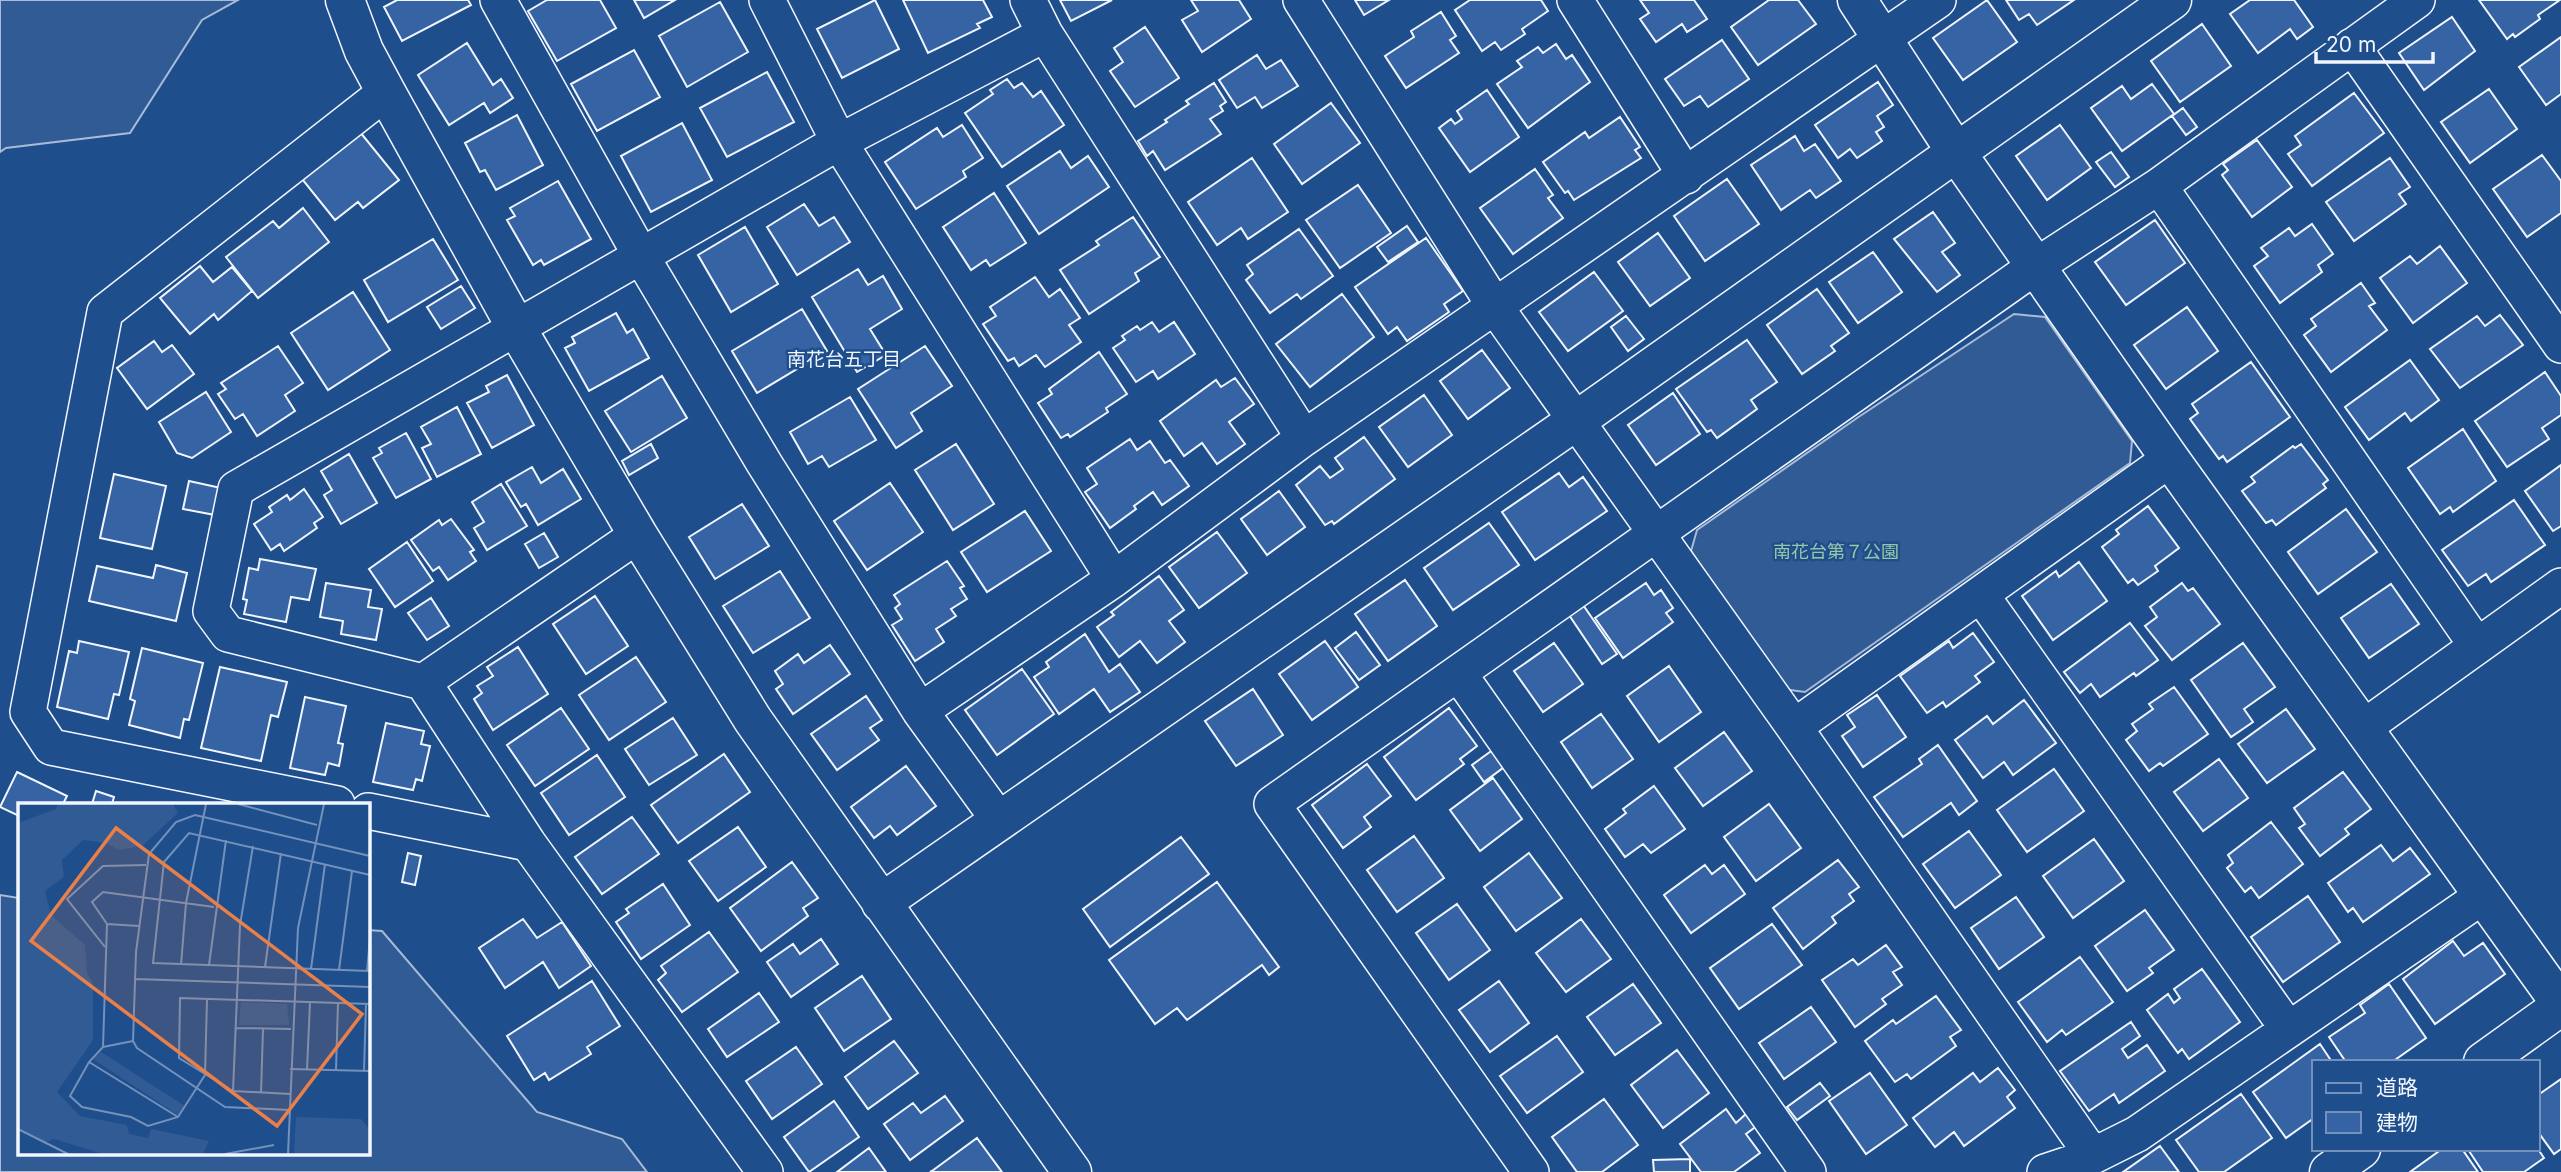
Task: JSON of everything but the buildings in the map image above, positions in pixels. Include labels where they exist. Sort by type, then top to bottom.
[{"type":"street","points":[[345,0],[364,51],[386,92],[517,329],[638,535],[753,720],[1072,1172]]},
{"type":"street","points":[[498,0],[641,256],[764,463],[920,711],[999,820]]},
{"type":"street","points":[[767,0],[839,142],[1114,579]]},
{"type":"street","points":[[1028,0],[1045,34],[1304,438]]},
{"type":"street","points":[[1301,0],[1496,308],[1794,727],[2092,1156]]},
{"type":"street","points":[[1575,0],[1686,176]]},
{"type":"street","points":[[1857,0],[1956,152],[2170,459],[2561,1005],[2486,1060]]},
{"type":"street","points":[[920,711],[1114,579],[1304,438],[1496,308],[1938,0]]},
{"type":"street","points":[[881,903],[1577,420],[2172,0]]},
{"type":"street","points":[[1531,1172],[1272,804],[2036,266],[2159,186],[2417,0]]},
{"type":"street","points":[[765,1172],[528,843],[423,682],[228,634],[211,611],[236,489],[839,142],[1045,34]]},
{"type":"street","points":[[2352,46],[2561,345]]},
{"type":"street","points":[[332,803],[51,747],[28,712],[105,312],[386,92]]},
{"type":"street","points":[[2159,186],[2477,646]]},
{"type":"street","points":[[1794,727],[2170,459]]},
{"type":"street","points":[[423,682],[638,535]]},
{"type":"street","points":[[2363,728],[2561,586]]},
{"type":"street","points":[[1981,595],[2288,1029]]},
{"type":"street","points":[[1459,674],[1808,1172]]},
{"type":"street","points":[[369,811],[528,843]]},
{"type":"street","points":[[2045,1172],[2092,1156],[2137,1134],[2484,895]]},
{"type":"street","points":[[2329,1172],[2358,1151]]},
{"type":"shaded area","points":[[0,0],[238,0],[202,20],[130,133],[6,148],[0,152]]},
{"type":"shaded area","name":"南花台第７公園","points":[[2014,314],[2045,317],[2132,441],[2130,463],[1805,692],[1783,689],[1691,551],[1697,530],[1857,418]]},
{"type":"shaded area","points":[[0,895],[18,898],[18,1154],[369,1154],[369,930],[382,931],[537,1112],[622,1139],[647,1172],[0,1172]]},
{"type":"district","name":"南花台五丁目","points":[[844,359]]}]
